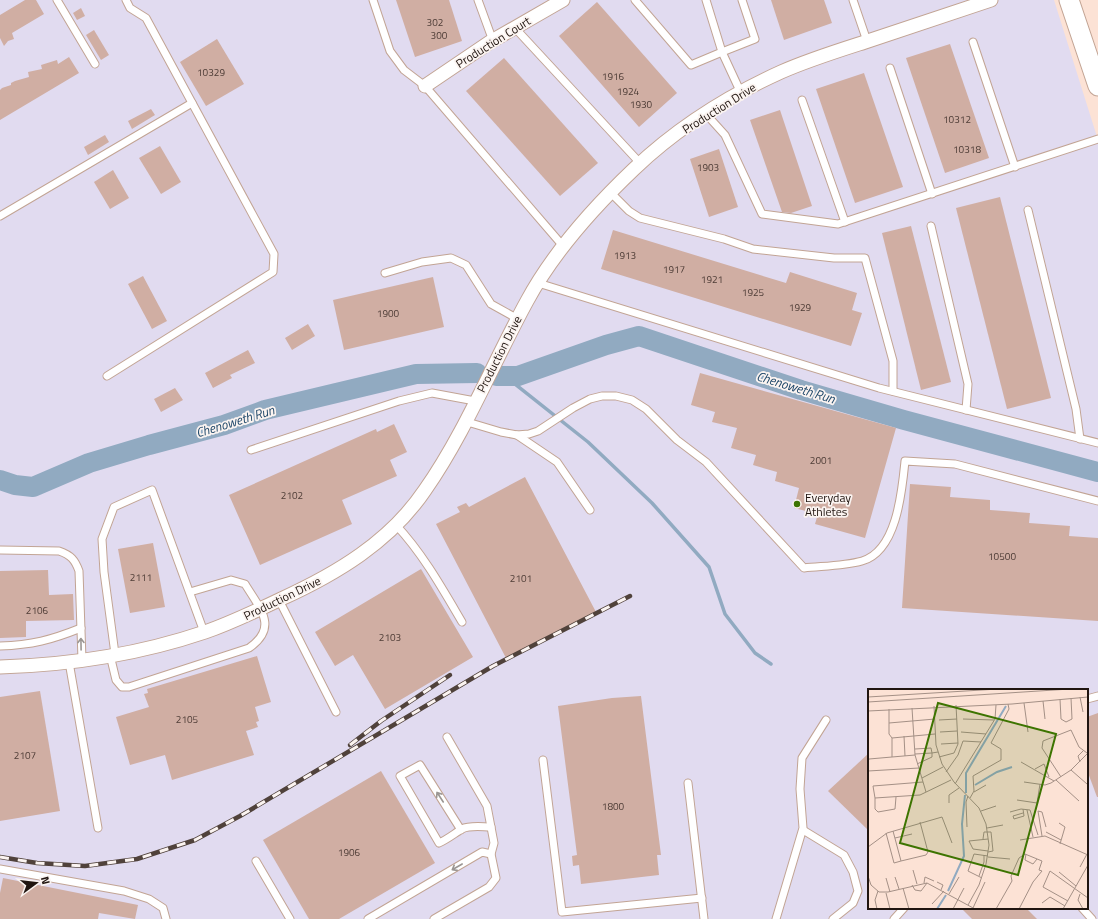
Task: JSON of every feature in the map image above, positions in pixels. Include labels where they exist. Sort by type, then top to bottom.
[{"type":"street","name":"Production Court","points":[[425,86],[493,41],[563,0]]},
{"type":"street","name":"Production Drive","points":[[0,667],[75,661],[113,655],[204,632],[260,609],[309,586],[344,566],[373,546],[396,526],[426,490],[518,318],[538,283],[563,246],[610,192],[658,147],[706,114],[741,93],[784,71],[967,4],[991,0]]},
{"type":"street","points":[[1069,0],[1098,86]]},
{"type":"lane","points":[[57,0],[94,64]]},
{"type":"lane","points":[[107,376],[273,272],[274,254],[146,18],[130,8],[126,0]]},
{"type":"lane","points":[[373,0],[390,51],[404,70],[425,86],[563,246]]},
{"type":"lane","points":[[478,0],[493,41]]},
{"type":"lane","points":[[635,0],[691,65],[755,39],[742,0]]},
{"type":"lane","points":[[706,0],[722,52],[741,93]]},
{"type":"lane","points":[[853,0],[867,41]]},
{"type":"lane","points":[[515,28],[640,163]]},
{"type":"lane","points":[[973,42],[1015,167]]},
{"type":"lane","points":[[890,68],[932,194]]},
{"type":"lane","points":[[802,100],[845,222]]},
{"type":"lane","points":[[0,216],[192,103]]},
{"type":"lane","points":[[706,114],[725,135],[762,214],[838,224],[1098,139]]},
{"type":"lane","points":[[610,192],[629,211],[640,218],[724,239],[753,249],[834,258],[865,258],[893,361],[893,391]]},
{"type":"lane","points":[[1028,210],[1076,409],[1080,439]]},
{"type":"lane","points":[[932,226],[968,384],[966,410]]},
{"type":"lane","points":[[385,273],[422,262],[451,258],[466,265],[491,304],[518,318]]},
{"type":"lane","points":[[538,283],[893,391],[1098,443]]},
{"type":"lane","points":[[251,450],[399,401],[432,393],[474,401]]},
{"type":"lane","points":[[464,421],[517,435],[538,431],[590,399],[602,396],[616,396],[632,400],[641,406],[677,440],[706,462],[804,568],[864,560],[882,548],[893,526],[902,488],[905,461],[955,464],[1098,501]]},
{"type":"lane","points":[[517,435],[557,462],[590,510]]},
{"type":"lane","points":[[190,592],[231,580],[245,584],[266,622],[266,630],[260,640],[249,648],[192,668],[129,687],[122,687],[116,680],[104,572],[102,538],[114,507],[152,490],[204,632]]},
{"type":"lane","points":[[396,526],[411,542],[429,568],[462,622]]},
{"type":"lane","points":[[0,550],[59,551],[68,554],[75,561],[79,572],[81,628],[75,661],[98,828]]},
{"type":"lane","points":[[279,600],[336,712]]},
{"type":"lane","points":[[0,646],[26,645],[43,642],[81,628]]},
{"type":"lane","points":[[1088,699],[1098,696]]},
{"type":"lane","points":[[776,919],[803,830],[800,789],[802,758],[826,720]]},
{"type":"lane","points":[[434,919],[489,887],[496,878],[491,854],[494,842],[487,806],[447,737]]},
{"type":"lane","points":[[543,760],[562,912],[702,898]]},
{"type":"lane","points":[[461,830],[420,765],[400,776],[439,843],[452,837],[461,830],[471,827],[491,827]]},
{"type":"lane","points":[[688,783],[704,919]]},
{"type":"lane","points":[[803,830],[844,855],[853,872],[858,891],[853,903],[833,919]]},
{"type":"lane","points":[[368,919],[482,852],[491,854]]},
{"type":"lane","points":[[256,861],[290,919]]},
{"type":"lane","points":[[0,869],[130,893],[149,899],[163,908],[166,919]]},
{"type":"lane","points":[[894,919],[903,909]]},
{"type":"lane","points":[[1083,909],[1092,919]]},
{"type":"shaded area","points":[[0,0],[1054,0],[1098,140],[1098,919],[0,919]]},
{"type":"building","points":[[25,0],[36,0],[44,14],[12,33],[14,39],[8,41],[4,46],[0,38],[0,15]]},
{"type":"building","points":[[396,0],[449,0],[462,41],[415,57]]},
{"type":"building","points":[[771,0],[824,0],[832,23],[784,40]]},
{"type":"building","points":[[597,2],[677,93],[639,127],[559,36]]},
{"type":"building","points":[[81,8],[85,16],[77,20],[73,13]]},
{"type":"building","points":[[94,30],[109,55],[101,60],[86,35]]},
{"type":"building","points":[[217,39],[244,84],[206,106],[180,62]]},
{"type":"building","points":[[950,44],[989,158],[945,173],[906,58]]},
{"type":"building","points":[[69,57],[79,73],[0,120],[0,90],[2,88],[11,85],[11,83],[15,81],[29,77],[28,72],[42,69],[41,65],[57,60],[58,64]]},
{"type":"building","points":[[504,58],[598,163],[560,196],[466,91]]},
{"type":"building","points":[[864,73],[903,187],[855,203],[816,89]]},
{"type":"building","points":[[151,109],[155,115],[132,129],[128,121]]},
{"type":"building","points":[[780,110],[812,206],[791,213],[782,212],[750,120]]},
{"type":"building","points":[[105,135],[109,142],[88,155],[84,147]]},
{"type":"building","points":[[160,146],[181,182],[161,194],[139,158]]},
{"type":"building","points":[[719,149],[738,207],[709,217],[690,159]]},
{"type":"building","points":[[113,170],[129,198],[110,209],[94,182]]},
{"type":"building","points":[[1000,197],[1051,398],[1007,409],[956,208]]},
{"type":"building","points":[[911,226],[951,382],[921,390],[882,233]]},
{"type":"building","points":[[613,230],[786,283],[790,272],[857,293],[852,310],[862,313],[851,346],[601,269]]},
{"type":"building","points":[[143,276],[167,321],[152,329],[128,284]]},
{"type":"building","points":[[433,277],[444,327],[344,350],[333,300]]},
{"type":"building","points":[[308,324],[315,336],[292,350],[285,338]]},
{"type":"building","points":[[248,350],[255,363],[230,375],[232,378],[213,388],[205,373]]},
{"type":"building","points":[[700,373],[896,428],[865,538],[815,524],[818,514],[794,508],[799,488],[775,481],[777,472],[753,465],[756,455],[731,448],[737,428],[712,422],[715,412],[691,405]]},
{"type":"building","points":[[175,388],[183,400],[161,412],[154,399]]},
{"type":"building","points":[[394,424],[407,452],[390,460],[397,476],[342,500],[352,524],[260,565],[229,495],[376,429],[377,432]]},
{"type":"building","points":[[525,477],[596,612],[506,658],[436,524],[460,512],[457,507],[466,503],[469,507]]},
{"type":"building","points":[[910,484],[951,487],[950,497],[990,500],[990,510],[1030,513],[1029,523],[1070,526],[1069,536],[1098,538],[1098,621],[902,608]]},
{"type":"building","points":[[153,543],[165,607],[130,613],[118,549]]},
{"type":"building","points":[[421,569],[473,657],[385,709],[353,655],[335,666],[315,632]]},
{"type":"building","points":[[48,570],[49,595],[73,594],[74,620],[26,621],[26,637],[0,638],[0,571]]},
{"type":"building","points":[[257,656],[271,702],[255,707],[259,721],[256,722],[258,727],[246,731],[254,755],[172,780],[165,755],[130,765],[116,717],[149,707],[144,694],[148,693],[147,689]]},
{"type":"building","points":[[40,691],[60,811],[0,821],[0,697]]},
{"type":"building","points":[[641,696],[661,855],[657,855],[659,875],[581,884],[579,865],[573,866],[572,856],[577,855],[558,706],[612,698]]},
{"type":"building","points":[[1098,713],[1098,797],[1088,773],[1088,717]]},
{"type":"building","points":[[868,754],[868,830],[828,791]]},
{"type":"building","points":[[381,771],[435,863],[339,919],[309,919],[263,840]]},
{"type":"building","points":[[3,878],[138,905],[135,919],[99,913],[98,919],[0,919],[0,893]]},
{"type":"building","points":[[962,909],[1027,909],[1037,919],[972,919]]},
{"type":"waterway","name":"Chenoweth Run","points":[[496,376],[518,376],[606,345],[639,336],[801,390],[904,420],[1098,472]]},
{"type":"waterway","name":"Chenoweth Run","points":[[0,480],[15,485],[33,487],[89,463],[224,425],[265,410],[416,374],[477,373]]},
{"type":"waterway","points":[[506,377],[588,442],[652,503],[709,567],[725,614],[755,653],[771,664]]},
{"type":"railway","points":[[0,857],[37,863],[85,866],[137,859],[195,840],[240,816],[493,666],[630,596]]},
{"type":"railway","points":[[350,745],[381,721],[450,675]]},
{"type":"place","name":"Everyday Athletes","points":[[797,504]]}]
